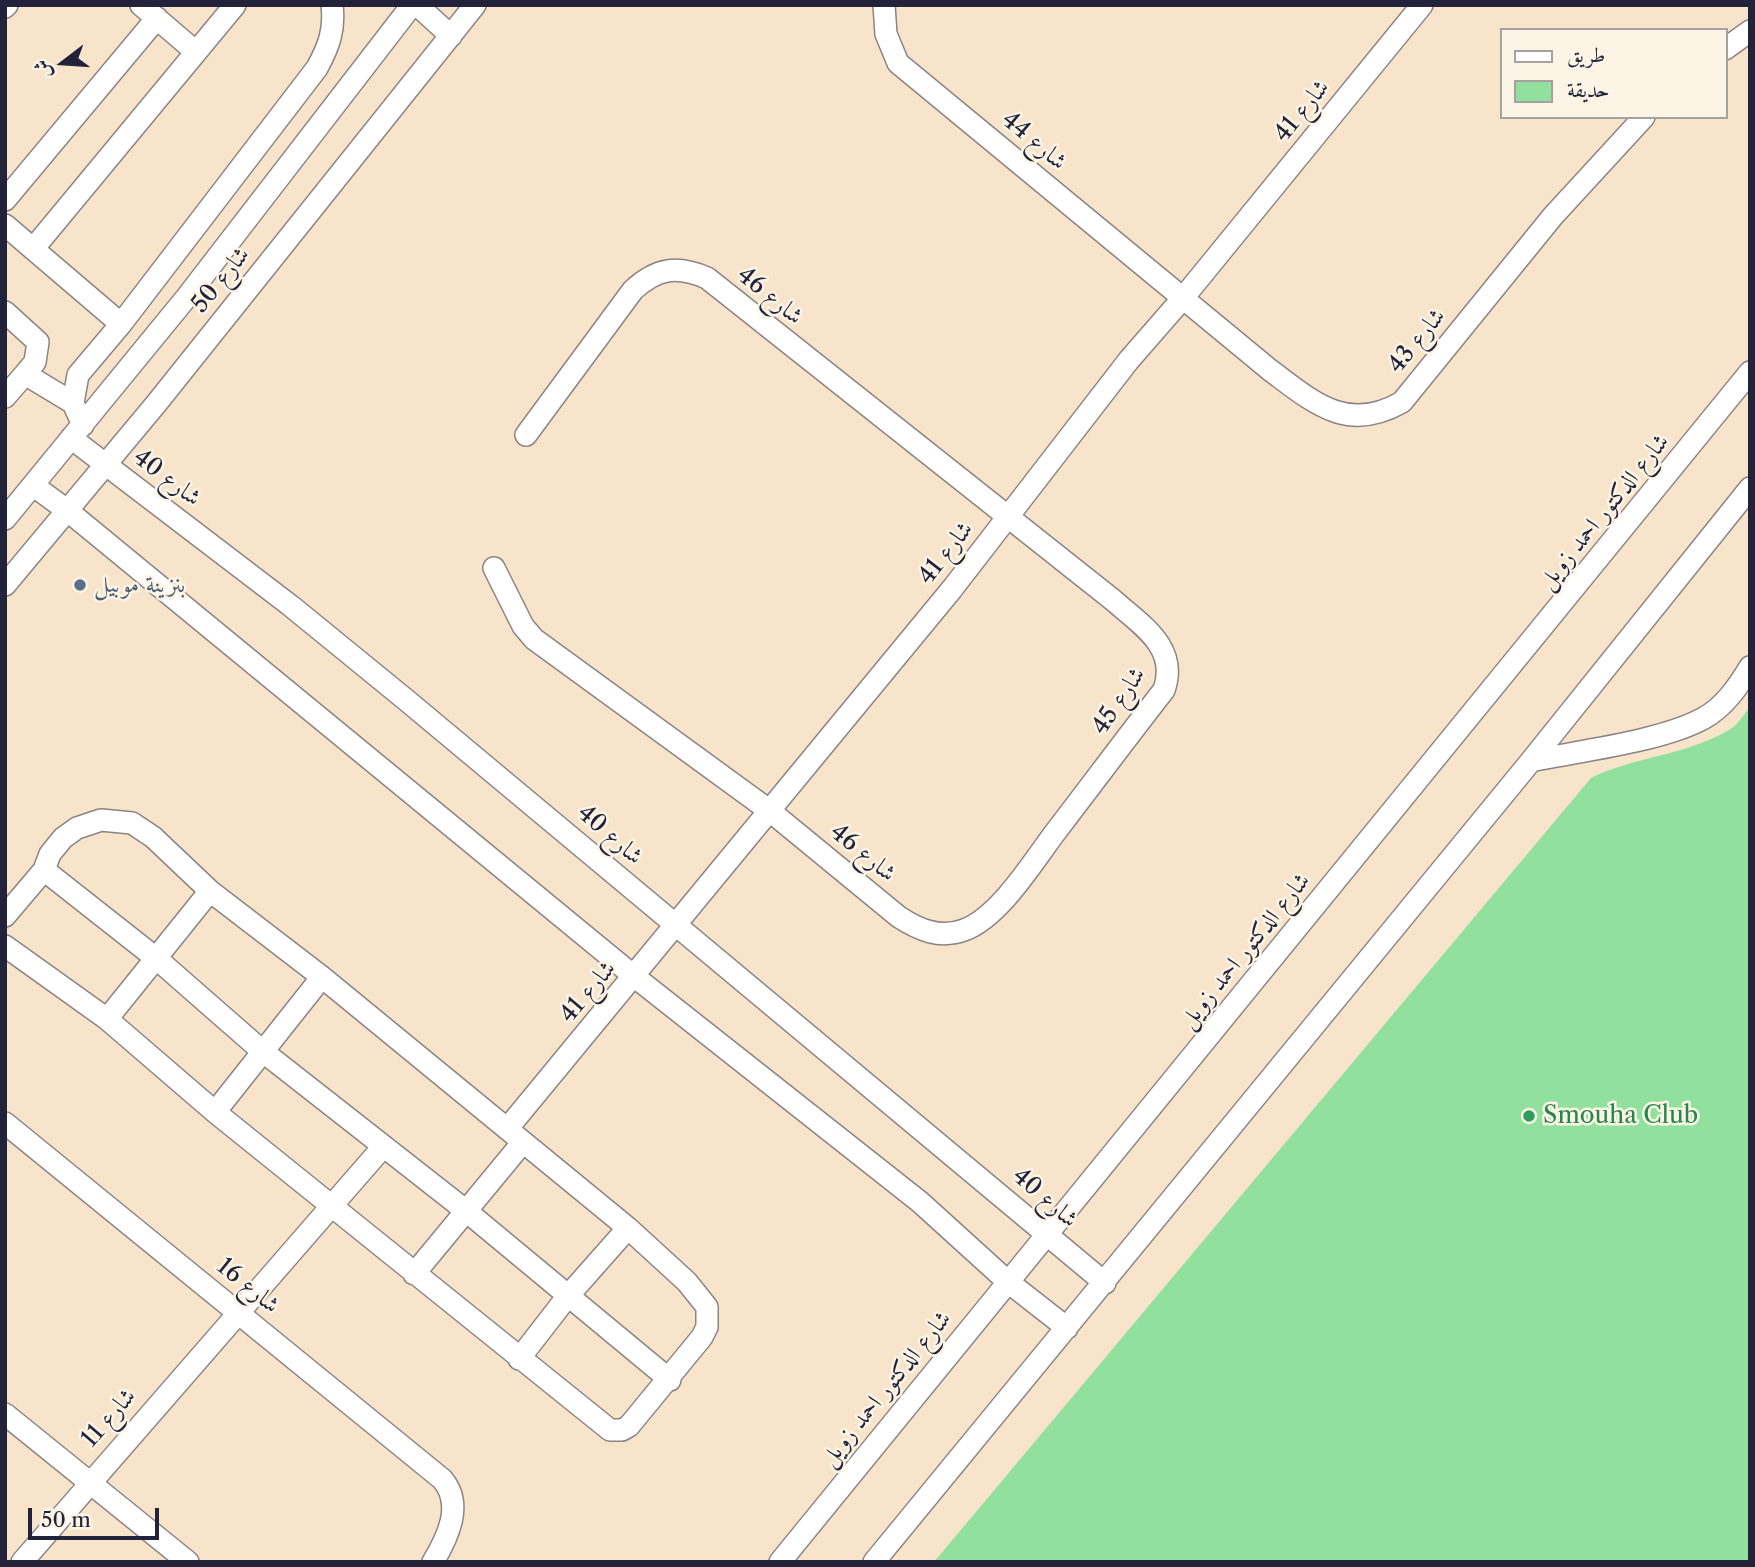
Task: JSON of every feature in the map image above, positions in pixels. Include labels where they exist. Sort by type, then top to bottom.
[{"type":"street","points":[[77,431],[73,403],[78,374],[121,324],[317,68],[329,47],[334,24],[332,5]]},
{"type":"street","points":[[414,5],[451,36]]},
{"type":"street","name":"شارع 50","points":[[5,519],[187,298],[414,5]]},
{"type":"street","name":"شارع 50","points":[[5,585],[68,511],[475,5]]},
{"type":"street","name":"شارع 44","points":[[884,5],[886,34],[898,63],[1183,298]]},
{"type":"street","name":"شارع 41","points":[[414,1274],[465,1210],[515,1135],[635,977],[952,589],[1129,360],[1183,298],[1422,5]]},
{"type":"street","points":[[33,249],[196,52],[226,8]]},
{"type":"street","points":[[5,200],[149,12],[196,52]]},
{"type":"street","points":[[1727,47],[1750,31]]},
{"type":"street","name":"شارع 43","points":[[1183,298],[1270,370],[1322,406],[1354,416],[1387,410],[1402,402],[1560,208],[1642,119]]},
{"type":"street","points":[[5,225],[121,324]]},
{"type":"street","name":"شارع 46","points":[[526,435],[633,290],[648,276],[667,269],[688,270],[707,278],[1006,518]]},
{"type":"street","points":[[5,312],[38,342],[36,362],[5,397]]},
{"type":"street","name":"شارع الدكتور احمد زويل","points":[[780,1562],[1007,1280],[1750,372]]},
{"type":"street","points":[[25,374],[73,403]]},
{"type":"street","name":"شارع 40","points":[[77,431],[105,463],[302,614],[969,1166],[1105,1283]]},
{"type":"street","points":[[34,486],[68,511],[635,977],[920,1202],[1007,1280],[1067,1328]]},
{"type":"street","points":[[874,1562],[1531,761],[1750,488]]},
{"type":"street","name":"شارع 45","points":[[963,930],[978,923],[1009,892],[1164,690],[1168,677],[1165,651],[1158,640],[1113,600],[1006,518]]},
{"type":"street","name":"شارع 46","points":[[494,568],[523,626],[534,639],[770,811],[916,928],[939,934],[963,930]]},
{"type":"street","points":[[1531,761],[1676,730],[1704,718],[1724,703],[1750,667]]},
{"type":"street","points":[[5,916],[44,870],[50,854],[63,838],[77,828],[101,820],[132,823],[153,837],[210,891],[322,977],[628,1228],[687,1282],[707,1307],[707,1327],[702,1338],[670,1380],[629,1426],[615,1432],[587,1415],[215,1112],[107,1020],[5,946]]},
{"type":"street","points":[[44,870],[158,959],[261,1050],[382,1148],[465,1210],[670,1380]]},
{"type":"street","points":[[107,1020],[210,891]]},
{"type":"street","points":[[215,1112],[261,1050],[322,977]]},
{"type":"street","name":"شارع 16","points":[[5,1123],[442,1479],[452,1494],[454,1503],[449,1530],[433,1562]]},
{"type":"street","name":"شارع 11","points":[[22,1562],[90,1480],[382,1148]]},
{"type":"street","points":[[519,1359],[567,1297],[628,1228]]},
{"type":"street","points":[[5,1414],[90,1480],[188,1562]]},
{"type":"green space","name":"Smouha Club","points":[[1750,707],[1750,1562],[934,1562],[1591,778],[1716,737],[1735,726]]},
{"type":"place","name":"بنزينة موبيل","points":[[80,585]]},
{"type":"place","name":"Smouha Club","points":[[1529,1116]]}]
